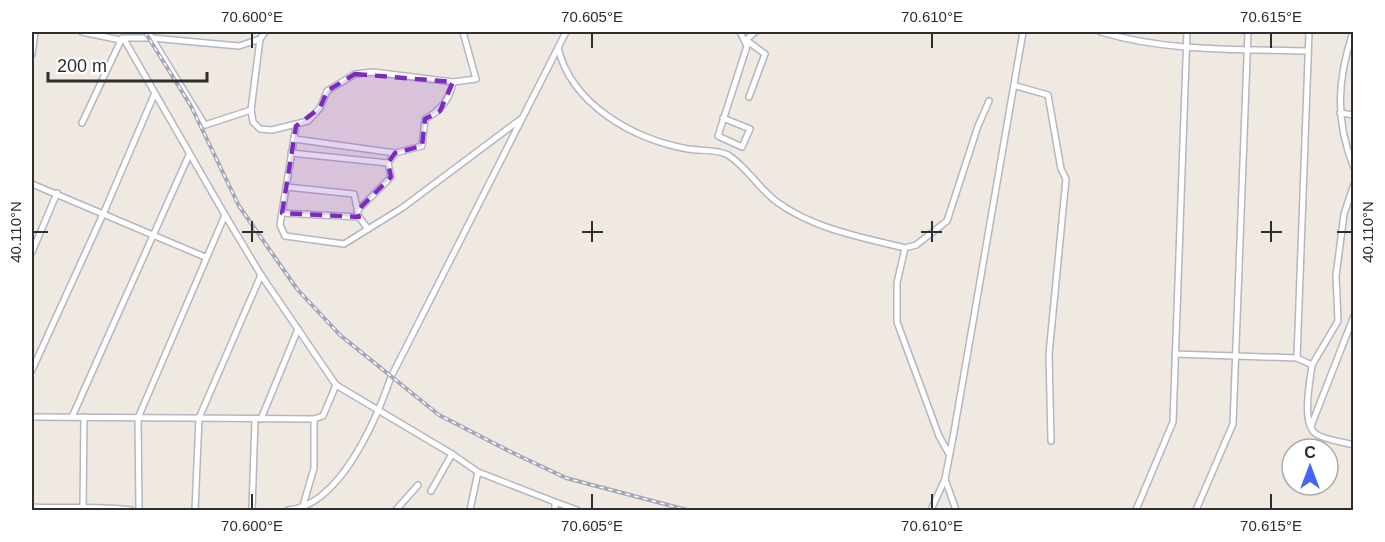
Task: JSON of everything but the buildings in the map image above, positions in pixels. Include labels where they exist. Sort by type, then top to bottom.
[{"type":"street","points":[[32,53],[35,32]]},
{"type":"street","points":[[82,32],[122,38],[152,38],[239,46],[260,39]]},
{"type":"street","points":[[148,32],[204,125],[251,110]]},
{"type":"street","points":[[265,32],[260,39],[251,110],[253,122],[260,129],[272,130],[296,126],[308,121],[320,108],[327,91],[354,74],[373,72],[453,82],[476,78],[463,32]]},
{"type":"street","points":[[288,510],[302,510],[346,472],[380,411],[391,377],[566,32]]},
{"type":"street","points":[[740,32],[746,40],[765,54],[749,97]]},
{"type":"street","points":[[746,40],[755,32]]},
{"type":"street","points":[[931,510],[945,479],[950,454],[1016,86],[1023,32]]},
{"type":"street","points":[[1101,32],[1123,38],[1186,47],[1308,51]]},
{"type":"street","points":[[1136,510],[1173,422],[1187,32]]},
{"type":"street","points":[[1196,510],[1233,424],[1248,32]]},
{"type":"street","points":[[1297,358],[1309,32]]},
{"type":"street","points":[[1353,32],[1345,54],[1340,112],[1343,140],[1353,168]]},
{"type":"street","points":[[122,38],[261,275],[336,385],[478,472],[577,510]]},
{"type":"street","points":[[82,123],[122,38]]},
{"type":"street","points":[[723,118],[750,129],[742,147],[718,136],[723,118],[747,46],[746,40]]},
{"type":"street","points":[[558,48],[562,63],[576,87],[591,105],[611,119],[657,140],[686,149],[726,153],[774,200],[798,216],[842,232],[905,248],[916,245],[947,221],[978,126],[989,101]]},
{"type":"street","points":[[1345,54],[1353,56]]},
{"type":"street","points":[[294,139],[395,153],[422,146],[425,119],[440,111],[452,91],[453,82]]},
{"type":"street","points":[[1016,86],[1048,95],[1061,169],[1066,178],[1048,354],[1051,441]]},
{"type":"street","points":[[32,370],[154,95]]},
{"type":"street","points":[[1340,112],[1353,115]]},
{"type":"street","points":[[296,126],[280,225],[285,236],[344,244],[402,208],[523,118]]},
{"type":"street","points":[[291,153],[388,163]]},
{"type":"street","points":[[282,213],[358,214],[391,177],[388,163],[395,153]]},
{"type":"street","points":[[72,417],[189,155]]},
{"type":"street","points":[[32,184],[104,212],[205,257]]},
{"type":"street","points":[[1353,184],[1344,214],[1336,276],[1338,321],[1312,365],[1307,410],[1311,427],[1316,434],[1353,445]]},
{"type":"street","points":[[286,187],[354,194],[358,214],[368,229]]},
{"type":"street","points":[[32,252],[57,193]]},
{"type":"street","points":[[139,510],[138,418],[205,257],[225,215]]},
{"type":"street","points":[[905,248],[897,283],[897,322],[939,436],[950,454]]},
{"type":"street","points":[[195,510],[199,418],[261,275]]},
{"type":"street","points":[[1311,427],[1353,316]]},
{"type":"street","points":[[252,510],[258,419],[298,329]]},
{"type":"street","points":[[1175,354],[1297,358],[1312,365]]},
{"type":"street","points":[[32,417],[314,419],[323,416],[336,385]]},
{"type":"street","points":[[83,509],[84,417]]},
{"type":"street","points":[[302,510],[314,468],[314,419]]},
{"type":"street","points":[[431,491],[452,454]]},
{"type":"street","points":[[470,510],[478,472]]},
{"type":"street","points":[[945,479],[956,510]]},
{"type":"street","points":[[396,510],[418,485]]},
{"type":"street","points":[[555,502],[555,510]]},
{"type":"street","points":[[32,507],[131,510]]},
{"type":"highlighted area","points":[[355,74],[453,82],[440,111],[425,119],[422,146],[395,153],[388,163],[391,177],[357,211],[359,217],[346,218],[282,213],[296,126],[320,108],[327,91]]},
{"type":"railway","points":[[145,32],[191,106],[239,206],[297,289],[340,335],[439,415],[511,452],[566,478],[687,510]]}]
